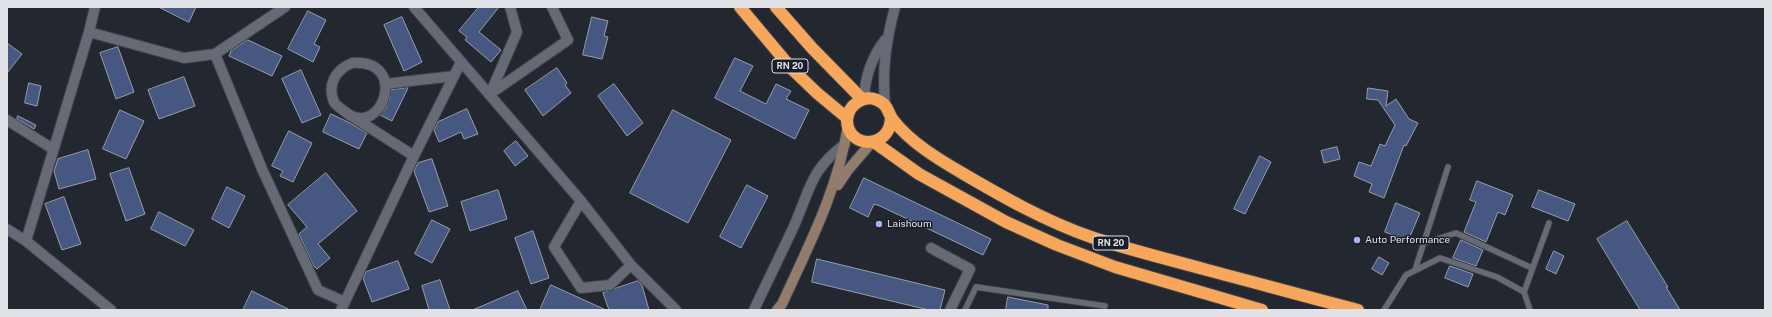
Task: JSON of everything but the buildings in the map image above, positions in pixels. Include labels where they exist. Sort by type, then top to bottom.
[{"type":"highway","name":"RN 20","points":[[740,7],[792,69],[847,121]]},
{"type":"highway","name":"RN 20","points":[[776,7],[812,48],[863,99]]},
{"type":"highway","points":[[872,98],[884,104],[889,111],[891,118],[889,131],[880,140],[873,142],[859,140],[854,136],[847,121],[850,110],[855,104],[863,99],[872,98]]},
{"type":"highway","name":"RN 20","points":[[891,118],[914,141],[956,169],[1006,199],[1089,236],[1138,252],[1358,310]]},
{"type":"highway","name":"RN 20","points":[[873,142],[919,174],[1006,222],[1057,245],[1115,267],[1262,310]]},
{"type":"street","points":[[26,241],[52,149],[89,32],[95,7]]},
{"type":"street","points":[[89,32],[184,58],[215,54],[285,7]]},
{"type":"street","points":[[414,7],[581,201],[631,265],[676,310]]},
{"type":"street","points":[[490,94],[517,32],[510,7]]},
{"type":"street","points":[[490,94],[568,40],[552,7]]},
{"type":"street","points":[[884,104],[883,72],[887,39],[895,7]]},
{"type":"street","points":[[863,99],[869,67],[877,52],[887,39]]},
{"type":"street","points":[[215,54],[262,169],[318,290],[343,306],[414,156],[461,62]]},
{"type":"street","points":[[352,116],[367,116],[375,112],[382,105],[386,94],[386,84],[382,75],[376,68],[361,62],[345,66],[338,72],[333,80],[332,96],[336,105],[352,116],[414,156]]},
{"type":"street","points":[[386,84],[454,76]]},
{"type":"street","points":[[7,120],[52,149]]},
{"type":"street","points":[[783,309],[829,200],[845,144],[847,121]]},
{"type":"street","points":[[829,200],[848,170],[873,142]]},
{"type":"street","points":[[754,310],[794,226],[814,177],[822,164],[845,144]]},
{"type":"street","points":[[581,201],[554,247],[581,288],[610,284],[631,265]]},
{"type":"street","points":[[7,228],[26,241],[111,310]]},
{"type":"street","points":[[931,248],[970,269],[950,310]]},
{"type":"lane","points":[[1415,270],[1448,167]]},
{"type":"lane","points":[[1530,310],[1524,292],[1549,223]]},
{"type":"lane","points":[[1424,243],[1456,233],[1532,268]]},
{"type":"lane","points":[[1384,310],[1406,275],[1440,258],[1497,277],[1524,292]]},
{"type":"lane","points":[[964,310],[976,287],[1105,306]]},
{"type":"place","name":"Laishoum","points":[[879,224]]},
{"type":"place","name":"Auto Performance","points":[[1357,240]]}]
